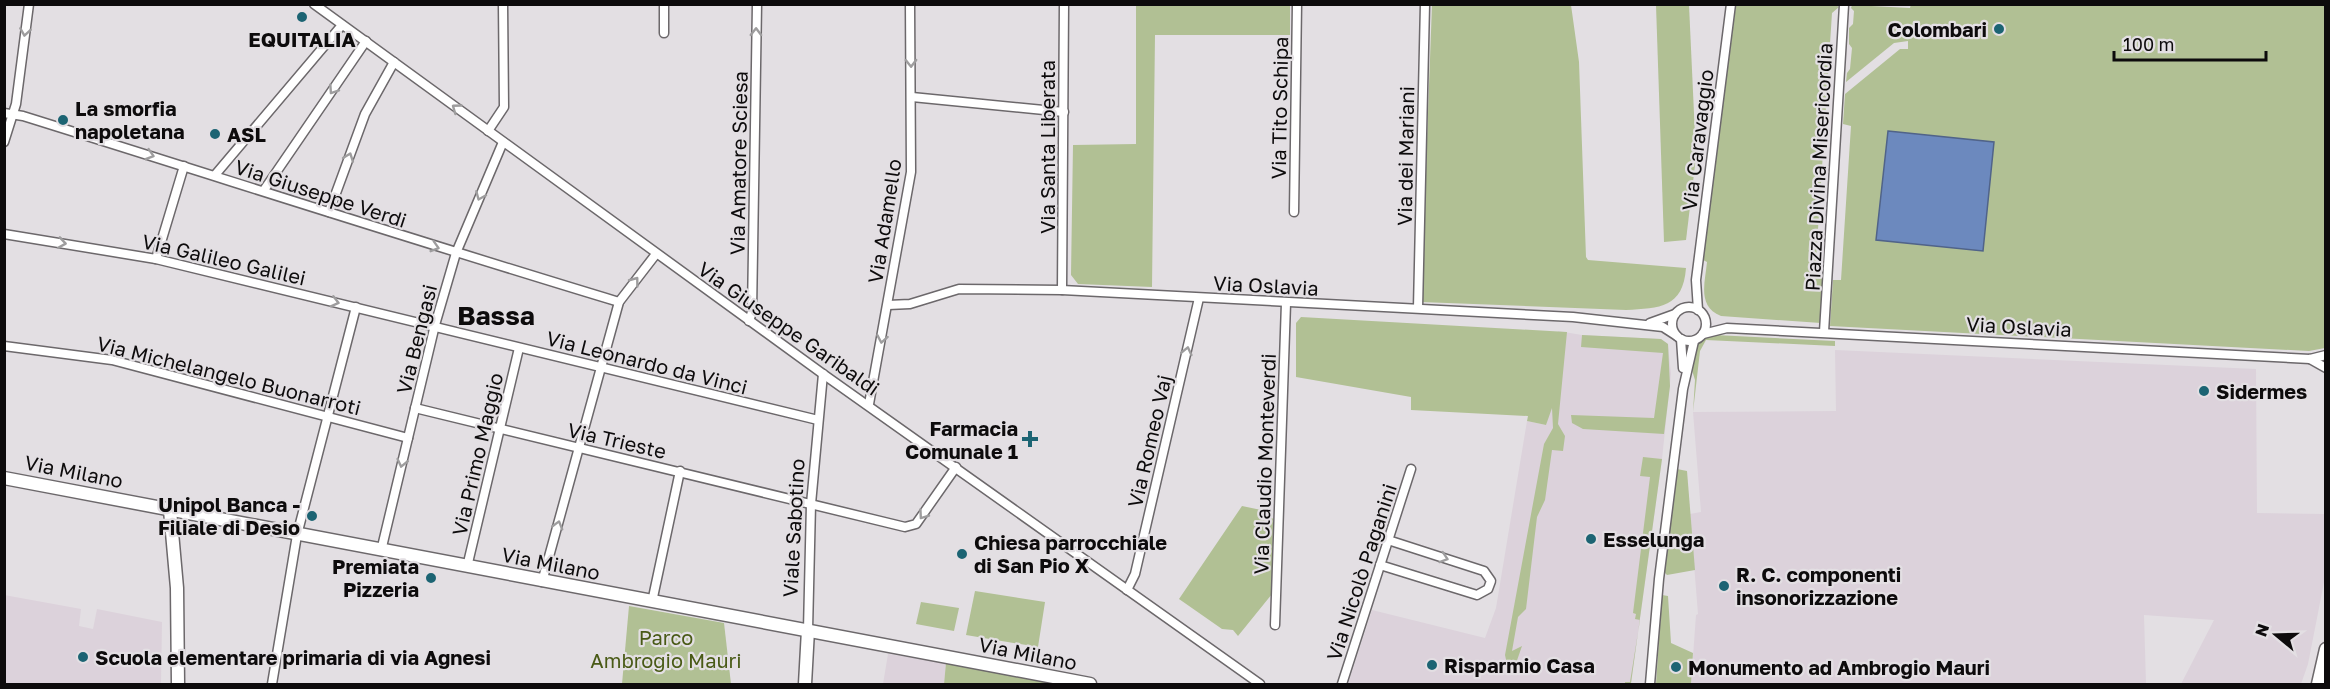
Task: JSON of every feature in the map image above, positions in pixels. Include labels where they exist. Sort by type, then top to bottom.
[{"type":"main road","name":"Via Milano","points":[[4,478],[542,582],[1090,684]]},
{"type":"main road","points":[[170,510],[177,588],[178,684]]},
{"type":"main road","name":"Viale Sabotino","points":[[805,684],[808,630]]},
{"type":"main road","points":[[2318,684],[2325,649]]},
{"type":"street","points":[[5,141],[9,113],[22,60],[29,4]]},
{"type":"street","name":"Via Giuseppe Garibaldi","points":[[314,4],[656,254],[1127,590],[1248,680],[1260,684]]},
{"type":"street","points":[[488,130],[504,107],[503,4]]},
{"type":"street","points":[[664,4],[664,33]]},
{"type":"street","name":"Via Amatore Sciesa","points":[[749,321],[752,312],[757,4]]},
{"type":"street","name":"Via Adamello","points":[[869,405],[911,172],[910,4]]},
{"type":"street","name":"Via Santa Liberata","points":[[1062,290],[1064,4]]},
{"type":"street","name":"Via Tito Schipa","points":[[1294,212],[1297,4]]},
{"type":"street","name":"Via dei Mariani","points":[[1418,308],[1425,4]]},
{"type":"street","name":"Via Caravaggio","points":[[1698,310],[1696,279],[1731,4]]},
{"type":"street","name":"Piazza Divina Misericordia","points":[[1824,332],[1844,4]]},
{"type":"street","points":[[215,175],[342,25]]},
{"type":"street","points":[[264,190],[366,41]]},
{"type":"street","points":[[329,212],[365,114],[394,62]]},
{"type":"street","points":[[912,97],[1064,112]]},
{"type":"street","name":"Via Giuseppe Verdi","points":[[9,113],[264,190],[619,303]]},
{"type":"street","points":[[4,133],[5,141]]},
{"type":"street","name":"Via Bengasi","points":[[381,551],[435,325],[456,253],[503,142]]},
{"type":"street","points":[[156,259],[184,166]]},
{"type":"street","name":"Via Galileo Galilei","points":[[4,234],[156,259],[435,325]]},
{"type":"street","points":[[542,582],[619,303],[656,254]]},
{"type":"street","name":"Via Caravaggio","points":[[1685,308],[1696,279]]},
{"type":"street","name":"Via Oslavia","points":[[888,305],[910,304],[959,289],[1062,290],[1573,317],[1644,324],[1668,329],[1679,337]]},
{"type":"street","name":"Via Romeo Vaj","points":[[1127,590],[1135,574],[1199,298]]},
{"type":"street","name":"Via Claudio Monteverdi","points":[[1275,625],[1286,303]]},
{"type":"street","points":[[272,684],[297,535],[356,307]]},
{"type":"street","points":[[1644,684],[1652,638],[1683,389],[1694,341],[1703,334],[1706,319],[1698,310],[1685,308],[1675,314],[1672,325],[1679,337],[1683,389]]},
{"type":"street","name":"Via Oslavia","points":[[1644,324],[1660,322],[1675,314]]},
{"type":"street","name":"Via Oslavia","points":[[1706,319],[1727,328]]},
{"type":"street","name":"Via Leonardo da Vinci","points":[[435,325],[519,348],[818,420]]},
{"type":"street","name":"Via Oslavia","points":[[1703,334],[1727,328],[2310,359],[2325,355]]},
{"type":"street","points":[[1679,337],[1694,341]]},
{"type":"street","name":"Via Michelangelo Buonarroti","points":[[4,345],[112,360],[408,438]]},
{"type":"street","name":"Via Primo Maggio","points":[[467,567],[519,348]]},
{"type":"street","name":"Via Oslavia","points":[[2310,359],[2325,368]]},
{"type":"street","name":"Viale Sabotino","points":[[808,630],[812,504],[823,374]]},
{"type":"street","name":"Via Trieste","points":[[415,408],[910,526],[916,524],[956,467]]},
{"type":"street","name":"Via Nicolò Paganini","points":[[1342,684],[1411,468]]},
{"type":"street","points":[[652,602],[680,471]]},
{"type":"street","points":[[1380,565],[1477,595],[1488,590],[1491,581],[1484,570],[1388,540]]},
{"type":"street","points":[[1650,684],[1652,638]]},
{"type":"shaded area","points":[[1558,331],[1582,335],[1661,339],[1668,344],[1671,374],[1662,459],[1631,684],[1348,684],[1372,610],[1485,638],[1496,608],[1527,421],[1546,425]]},
{"type":"shaded area","points":[[1835,350],[2256,369],[2257,513],[2325,514],[2325,577],[2308,664],[2301,684],[2181,684],[2214,620],[2144,615],[2146,684],[1691,684],[1696,615],[1698,614],[1690,514],[1701,512],[1693,412],[1836,411]]},
{"type":"shaded area","name":"Scuola elementare primaria di via Agnesi","points":[[4,595],[81,609],[79,626],[93,629],[97,609],[162,622],[161,684],[5,684]]},
{"type":"shaded area","points":[[888,654],[946,663],[944,684],[883,684]]},
{"type":"green space","points":[[1834,4],[1839,7],[1832,13],[1815,276],[1824,277],[1821,323],[1721,316],[1713,312],[1705,300],[1707,262],[1703,260],[1736,5]]},
{"type":"green space","points":[[1911,4],[2325,5],[2325,348],[2309,351],[1830,326],[1833,280],[1841,280],[1851,126],[1843,124],[1845,94],[1900,49],[1908,49],[1908,41],[1894,43],[1846,82],[1852,48],[1849,44],[1849,28],[1853,24],[1854,11],[1851,8],[1852,5],[1910,8]]},
{"type":"green space","points":[[1136,5],[1290,5],[1290,35],[1155,35],[1152,287],[1078,284],[1071,275],[1073,145],[1136,144]]},
{"type":"green space","points":[[1432,5],[1571,5],[1579,62],[1586,257],[1588,260],[1686,268],[1684,281],[1675,298],[1659,306],[1626,310],[1421,302]]},
{"type":"green space","points":[[1656,5],[1689,5],[1696,157],[1686,240],[1664,242]]},
{"type":"green space","points":[[1301,317],[1567,332],[1558,424],[1565,436],[1563,451],[1552,450],[1545,500],[1537,517],[1526,609],[1518,617],[1512,651],[1522,646],[1514,669],[1507,664],[1505,655],[1544,444],[1553,428],[1552,408],[1546,425],[1527,421],[1528,416],[1411,410],[1411,397],[1296,377],[1296,323]]},
{"type":"green space","points":[[1582,335],[1661,339],[1668,344],[1670,386],[1664,434],[1583,429],[1572,423],[1571,415],[1654,418],[1663,353],[1581,347]]},
{"type":"green space","points":[[1715,335],[1835,341],[1835,346],[1706,340],[1700,351],[1693,412],[1695,380],[1691,367],[1696,345],[1704,337]]},
{"type":"green space","points":[[1643,457],[1662,459],[1640,620],[1635,619],[1636,614],[1633,613],[1650,477],[1640,476]]},
{"type":"green space","points":[[1677,469],[1687,471],[1695,570],[1667,575],[1664,572]]},
{"type":"green space","points":[[1242,506],[1266,511],[1273,519],[1272,594],[1238,636],[1233,630],[1222,629],[1179,599]]},
{"type":"green space","points":[[975,591],[1045,602],[1038,647],[966,635]]},
{"type":"green space","points":[[1662,595],[1668,596],[1671,643],[1693,653],[1691,684],[1656,684]]},
{"type":"green space","points":[[921,602],[959,608],[954,631],[916,624]]},
{"type":"green space","name":"Parco Ambrogio Mauri","points":[[629,606],[724,623],[731,684],[622,684]]},
{"type":"green space","points":[[1638,632],[1631,683],[1625,684],[1625,682],[1630,682]]},
{"type":"green space","points":[[946,663],[1061,684],[944,684]]},
{"type":"water","points":[[1888,131],[1994,142],[1983,251],[1876,240]]},
{"type":"place","name":"EQUITALIA","points":[[302,17]]},
{"type":"place","name":"Colombari","points":[[1999,29]]},
{"type":"place","name":"La smorfia napoletana","points":[[63,120]]},
{"type":"place","name":"ASL","points":[[215,134]]},
{"type":"place","name":"Sidermes","points":[[2204,391]]},
{"type":"place","name":"Farmacia Comunale 1","points":[[1030,439]]},
{"type":"place","name":"Unipol Banca - Filiale di Desio","points":[[312,516]]},
{"type":"place","name":"Esselunga","points":[[1591,539]]},
{"type":"place","name":"Chiesa parrocchiale di San Pio X","points":[[962,554]]},
{"type":"place","name":"Premiata Pizzeria","points":[[431,578]]},
{"type":"place","name":"R. C. componenti insonorizzazione","points":[[1724,586]]},
{"type":"place","name":"Scuola elementare primaria di via Agnesi","points":[[83,657]]},
{"type":"place","name":"Risparmio Casa","points":[[1432,665]]},
{"type":"place","name":"Monumento ad Ambrogio Mauri","points":[[1676,667]]},
{"type":"district","name":"Bassa","points":[[496,315]]}]
